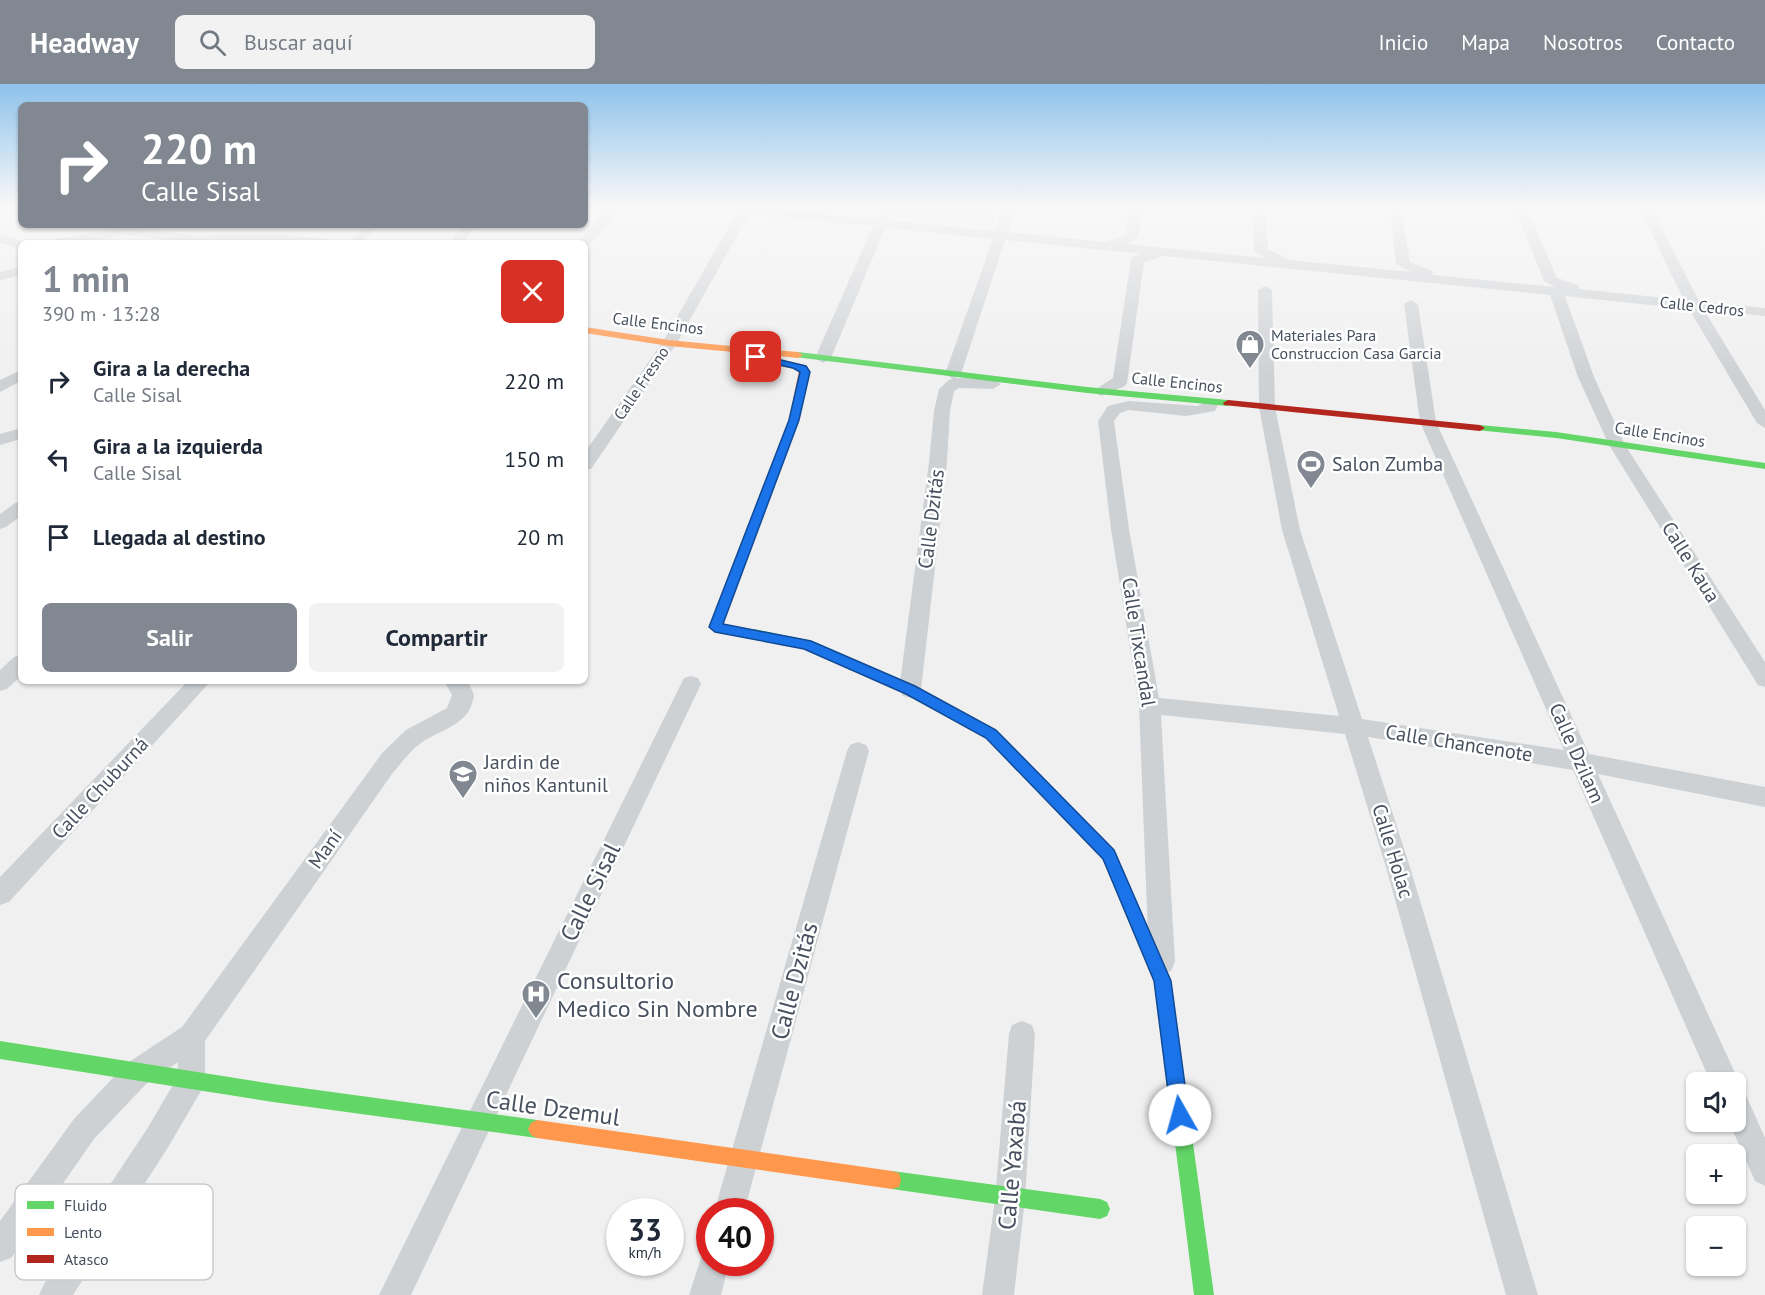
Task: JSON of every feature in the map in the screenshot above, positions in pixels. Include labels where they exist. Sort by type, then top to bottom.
[{"type":"street","name":"Calle Fresno","points":[[588,461],[669,343],[716,263]]},
{"type":"street","points":[[823,358],[864,263]]},
{"type":"street","name":"Calle Dzitás","points":[[910,690],[938,462],[942,411],[947,389],[991,263]]},
{"type":"street","points":[[1101,391],[1119,383],[1121,378],[1137,263]]},
{"type":"street","name":"Calle Cedros","points":[[1270,263],[1765,312]]},
{"type":"street","points":[[1291,263],[1304,266]]},
{"type":"street","points":[[1403,263],[1421,273],[1469,283]]},
{"type":"street","points":[[1544,263],[1551,280],[1594,295]]},
{"type":"street","points":[[1673,263],[1694,305],[1765,423]]},
{"type":"street","points":[[0,276],[17,273]]},
{"type":"street","name":"Calle Holac","points":[[1265,290],[1267,408],[1291,530],[1397,864],[1522,1295]]},
{"type":"street","name":"Calle Kaua","points":[[1556,291],[1586,378],[1617,445],[1765,679]]},
{"type":"street","name":"Calle Dzilam","points":[[1411,304],[1428,422],[1720,1072]]},
{"type":"street","name":"Calle Encinos","points":[[588,330],[669,343],[745,348],[906,368]]},
{"type":"street","points":[[745,348],[748,354],[795,365],[803,368],[805,372],[794,420],[715,627],[807,644],[910,690],[991,734],[1109,855],[1163,981],[1204,1295]]},
{"type":"street","points":[[906,368],[965,382],[1030,388],[1041,384]]},
{"type":"street","points":[[0,387],[18,377]]},
{"type":"street","name":"Calle Encinos","points":[[1041,384],[1211,403],[1556,435],[1765,466]]},
{"type":"street","name":"Calle Tixcandal","points":[[1163,981],[1150,705],[1120,529],[1106,421],[1117,407],[1132,406],[1197,412],[1209,408],[1211,403]]},
{"type":"street","points":[[0,440],[18,434]]},
{"type":"street","points":[[0,523],[18,509]]},
{"type":"street","points":[[0,683],[18,666]]},
{"type":"street","name":"Calle Chuburná","points":[[0,894],[198,684]]},
{"type":"street","name":"Maní","points":[[45,1184],[84,1129],[136,1074],[192,1037],[384,767],[400,748],[416,735],[455,716],[464,696],[458,684]]},
{"type":"street","name":"Calle Sisal","points":[[395,1295],[691,684]]},
{"type":"street","name":"Calle Chancenote","points":[[1150,705],[1353,726],[1581,762],[1765,797]]},
{"type":"street","name":"Calle Dzitás","points":[[733,1198],[858,750]]},
{"type":"street","name":"Calle Yaxabá","points":[[998,1295],[1010,1199],[1022,1034]]},
{"type":"street","points":[[128,1184],[191,1081],[192,1037]]},
{"type":"street","name":"Calle Dzemul","points":[[0,1050],[136,1074],[746,1157],[1010,1199],[1100,1209]]},
{"type":"street","points":[[1746,1128],[1765,1171]]},
{"type":"street","name":"Maní","points":[[0,1247],[15,1226]]},
{"type":"street","points":[[705,1295],[710,1276]]},
{"type":"street","points":[[55,1295],[65,1280]]},
{"type":"traffic: fast","points":[[798,355],[1087,390],[1228,403]]},
{"type":"traffic: fast","points":[[1480,428],[1556,435],[1765,466]]},
{"type":"traffic: fast","points":[[754,634],[807,644],[910,690],[991,734],[1063,808]]},
{"type":"traffic: fast","points":[[1165,999],[1204,1295]]},
{"type":"traffic: fast","points":[[0,1050],[273,1093],[537,1129]]},
{"type":"traffic: fast","points":[[892,1180],[1100,1209]]},
{"type":"traffic: slow","points":[[588,330],[669,343],[798,355]]},
{"type":"traffic: slow","points":[[745,348],[749,353],[763,360],[803,368],[805,372],[794,420],[715,627],[754,634]]},
{"type":"traffic: slow","points":[[1063,808],[1109,855],[1163,981],[1165,999]]},
{"type":"traffic: slow","points":[[537,1129],[892,1180]]},
{"type":"traffic: jam","points":[[1228,403],[1480,428]]},
{"type":"place","name":"Materiales Para Construccion Casa Garcia","points":[[1250,370]]},
{"type":"place","name":"Salon Zumba","points":[[1311,490]]},
{"type":"place","name":"Jardin de niños Kantunil","points":[[463,800]]},
{"type":"place","name":"Consultorio Medico Sin Nombre","points":[[536,1020]]},
{"type":"route","points":[[756,357],[795,365],[803,368],[805,372],[794,420],[715,627],[807,644],[910,690],[991,734],[1109,855],[1163,981],[1180,1115]]}]
